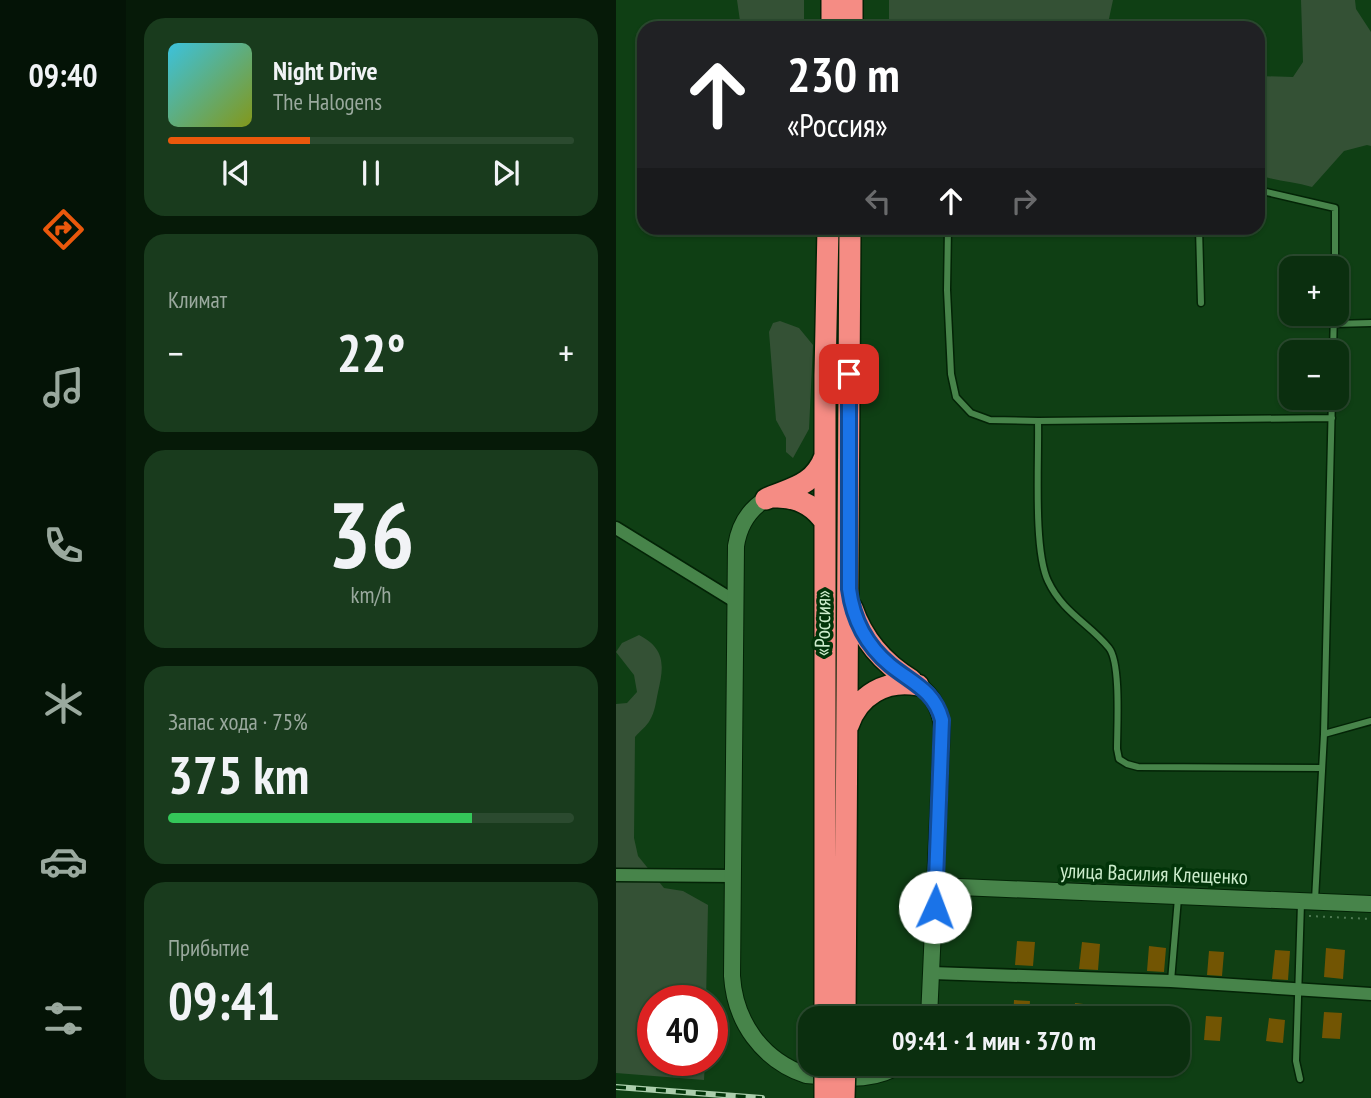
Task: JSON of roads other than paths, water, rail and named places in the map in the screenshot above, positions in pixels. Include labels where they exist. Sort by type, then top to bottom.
[{"type":"highway","points":[[832,0],[832,21]]},
{"type":"highway","points":[[852,0],[852,21]]},
{"type":"highway","name":"«Россия»","points":[[825,1006],[828,235]]},
{"type":"highway","name":"«Россия»","points":[[845,1006],[850,235]]},
{"type":"highway","points":[[766,499],[796,489],[807,482],[820,467],[825,456]]},
{"type":"highway","points":[[766,499],[782,497],[799,500],[814,509],[825,522]]},
{"type":"highway","points":[[849,589],[855,617],[869,642],[888,663],[916,683]]},
{"type":"highway","points":[[846,738],[852,715],[873,692],[896,684],[916,683]]},
{"type":"highway","points":[[825,1076],[825,1098]]},
{"type":"highway","points":[[845,1076],[845,1098]]},
{"type":"street","points":[[766,499],[747,516],[738,533],[736,546],[732,985],[741,1016],[758,1044],[783,1065],[798,1072]]},
{"type":"street","points":[[616,528],[736,602]]},
{"type":"street","points":[[916,683],[937,704],[942,728],[930,1006]]},
{"type":"street","points":[[616,875],[733,876]]},
{"type":"street","name":"улица Василия Клещенко","points":[[936,886],[1371,904]]},
{"type":"street","points":[[932,973],[1171,981],[1371,994]]},
{"type":"street","points":[[806,1076],[866,1079],[876,1076]]},
{"type":"lane","points":[[1265,192],[1335,208],[1335,256]]},
{"type":"lane","points":[[948,235],[951,374],[956,397],[971,413],[990,420],[1038,421],[1332,418]]},
{"type":"lane","points":[[1199,235],[1202,303]]},
{"type":"lane","points":[[1349,324],[1371,323]]},
{"type":"lane","points":[[1300,1079],[1296,1061],[1300,990],[1324,734],[1332,410]]},
{"type":"lane","points":[[1038,421],[1039,534],[1043,569],[1048,583],[1071,614],[1111,649],[1117,676],[1116,749],[1119,759],[1138,767],[1322,768]]},
{"type":"lane","points":[[1324,734],[1371,721]]},
{"type":"lane","points":[[1171,981],[1178,896]]},
{"type":"railway","points":[[616,1087],[762,1098]]}]
